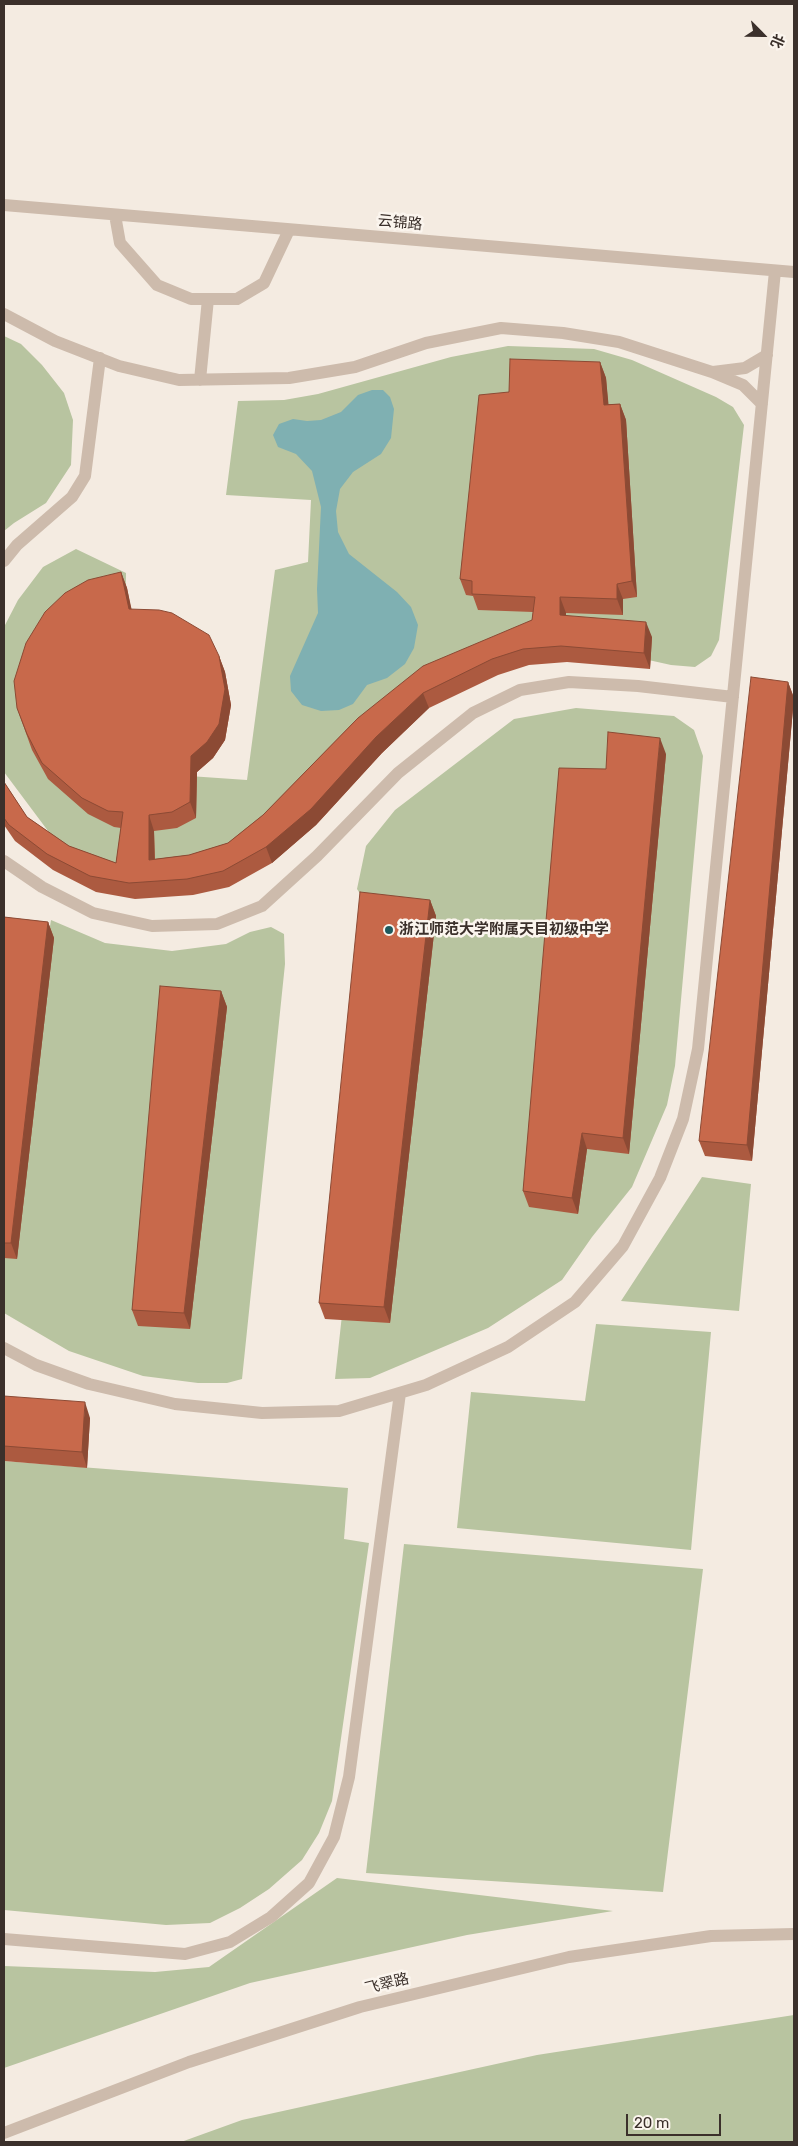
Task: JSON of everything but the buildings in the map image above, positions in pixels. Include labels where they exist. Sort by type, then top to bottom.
[{"type":"street","name":"云锦路","points":[[4,205],[794,272]]},
{"type":"street","points":[[116,215],[120,243],[157,285],[191,299],[237,299],[264,283],[289,230]]},
{"type":"street","points":[[4,1348],[36,1365],[89,1384],[175,1404],[262,1413],[339,1411],[426,1385],[508,1347],[575,1302],[623,1246],[660,1178],[684,1119],[698,1049],[775,271]]},
{"type":"street","points":[[200,380],[208,299]]},
{"type":"street","points":[[4,314],[55,341],[119,366],[179,380],[289,378],[355,367],[426,342],[501,328],[563,333],[620,342],[712,372],[743,386],[762,404]]},
{"type":"street","points":[[712,372],[745,368],[766,355]]},
{"type":"street","points":[[4,561],[17,545],[72,497],[85,476],[100,358]]},
{"type":"street","points":[[4,861],[42,888],[93,913],[152,926],[217,924],[262,906],[317,856],[398,773],[473,713],[520,690],[569,682],[638,686],[732,697]]},
{"type":"street","points":[[4,1939],[185,1954],[230,1942],[271,1917],[308,1883],[334,1837],[349,1778],[400,1393]]},
{"type":"street","name":"飞翠路","points":[[4,2133],[189,2062],[360,2007],[569,1957],[710,1936],[794,1934]]},
{"type":"green space","points":[[4,336],[21,344],[42,365],[64,393],[73,420],[71,465],[46,503],[4,531]]},
{"type":"green space","points":[[508,346],[594,349],[632,360],[716,397],[733,407],[744,425],[719,640],[711,656],[695,667],[671,665],[572,643],[472,662],[269,831],[143,877],[95,861],[54,839],[4,772],[4,627],[18,600],[43,567],[76,549],[126,573],[124,751],[160,774],[247,780],[275,570],[308,562],[311,500],[226,495],[238,401],[284,400],[318,394],[451,357]]},
{"type":"green space","points":[[576,708],[674,716],[694,730],[703,756],[675,1066],[667,1105],[632,1187],[592,1237],[562,1280],[488,1328],[370,1378],[335,1379],[384,930],[357,889],[366,846],[395,810],[514,719]]},
{"type":"green space","points":[[51,920],[105,943],[172,951],[226,944],[250,932],[271,927],[284,934],[285,964],[242,1379],[227,1383],[198,1383],[143,1376],[69,1351],[4,1313],[4,1166],[12,1166]]},
{"type":"green space","points":[[702,1177],[751,1184],[739,1311],[621,1301]]},
{"type":"green space","points":[[596,1324],[711,1332],[691,1550],[457,1528],[471,1392],[585,1401]]},
{"type":"green space","points":[[4,1461],[348,1488],[344,1539],[369,1543],[332,1801],[319,1833],[302,1860],[269,1889],[240,1908],[210,1923],[166,1925],[4,1910]]},
{"type":"green space","points":[[404,1544],[703,1569],[663,1892],[366,1873]]},
{"type":"green space","points":[[337,1878],[613,1911],[467,1935],[250,1983],[4,2068],[4,1966],[155,1972],[209,1967]]},
{"type":"green space","points":[[794,2015],[794,2142],[181,2142],[242,2120],[537,2055]]},
{"type":"water","points":[[372,390],[383,390],[390,397],[394,409],[391,438],[381,454],[353,472],[340,489],[336,511],[338,532],[349,554],[397,592],[411,607],[418,625],[414,648],[405,664],[387,678],[367,685],[353,704],[339,710],[321,711],[302,705],[291,691],[290,676],[318,613],[317,589],[321,507],[312,471],[296,454],[278,447],[273,435],[279,424],[293,419],[321,420],[341,412],[358,395]]},
{"type":"place","name":"浙江师范大学附属天目初级中学","points":[[389,930]]}]
